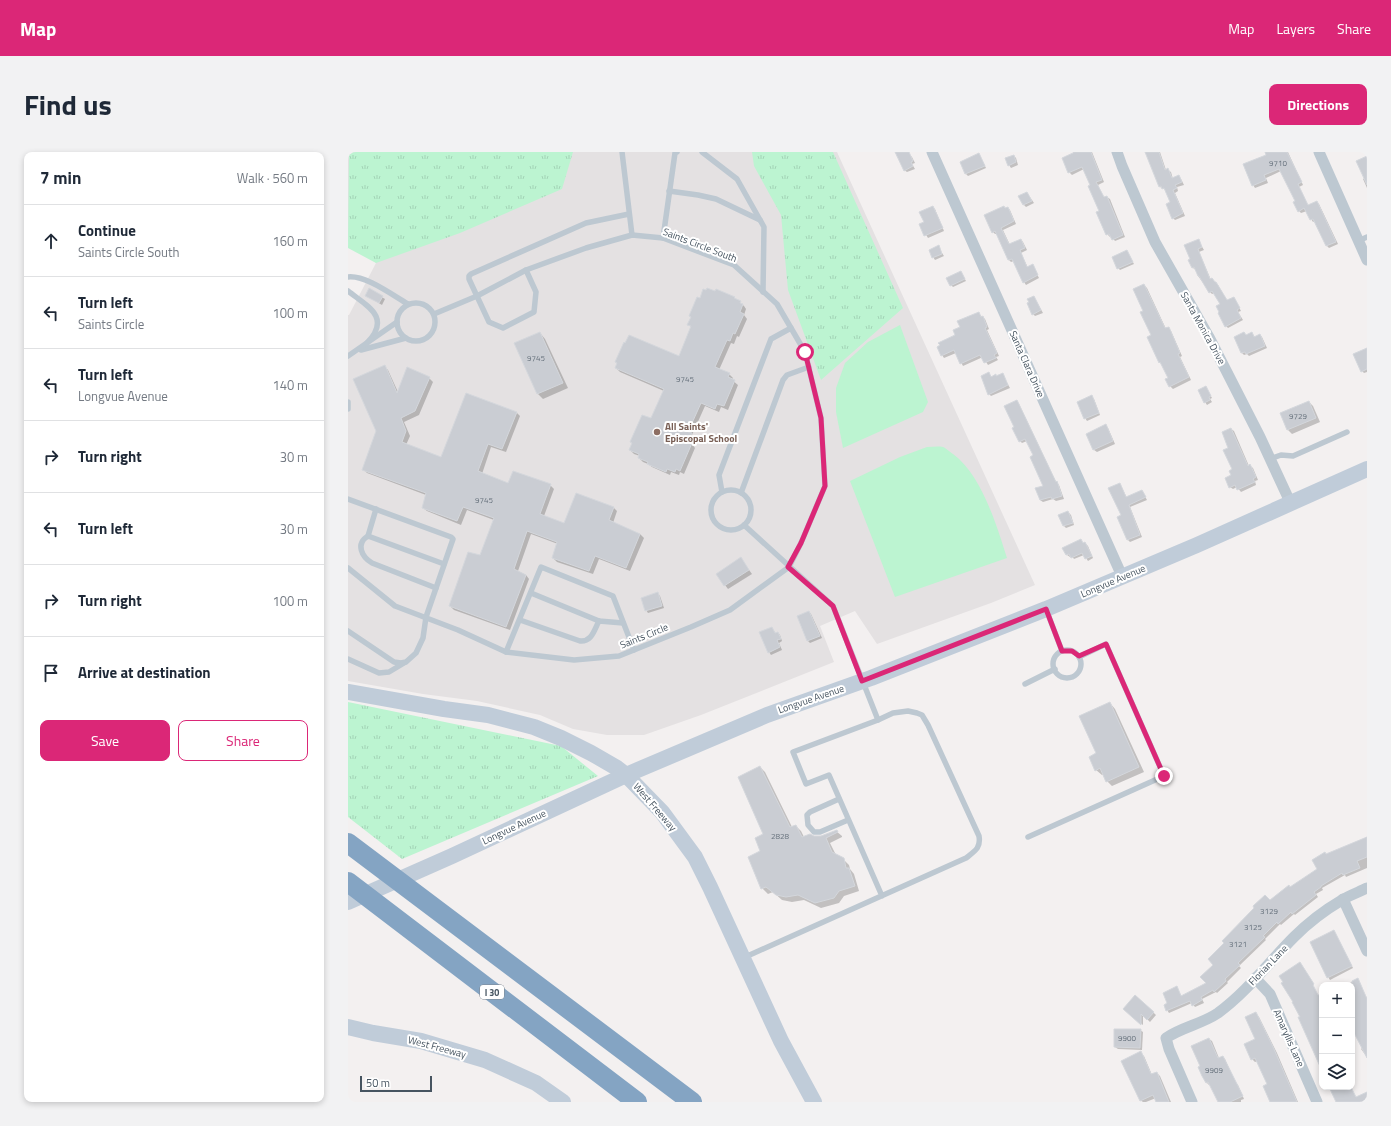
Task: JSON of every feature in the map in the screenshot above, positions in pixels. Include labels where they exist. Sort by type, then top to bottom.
[{"type":"highway","points":[[348,832],[436,898],[453,921]]},
{"type":"highway","points":[[348,843],[692,1102]]},
{"type":"highway","name":"I 30","points":[[348,882],[637,1102]]},
{"type":"main road","name":"Longvue Avenue","points":[[348,902],[452,856],[626,775],[767,715],[862,681],[1046,609],[1198,545],[1367,469]]},
{"type":"main road","name":"West Freeway","points":[[348,692],[444,709],[488,715],[534,727],[591,753],[626,775],[662,812],[695,857],[781,1041],[814,1102]]},
{"type":"main road","name":"West Freeway","points":[[348,1027],[421,1041],[484,1060],[536,1083],[563,1102]]},
{"type":"street","name":"Santa Clara Drive","points":[[932,152],[1122,576]]},
{"type":"street","name":"Santa Monica Drive","points":[[1117,152],[1155,242],[1210,339],[1291,504]]},
{"type":"street","points":[[1319,152],[1363,239],[1367,260]]},
{"type":"street","name":"Florian Lane","points":[[1192,1102],[1169,1049],[1166,1038],[1174,1032],[1192,1026],[1217,1014],[1236,998],[1295,936],[1320,915],[1343,899],[1367,888]]},
{"type":"street","points":[[1343,899],[1367,951]]},
{"type":"street","name":"Amaryllis Lane","points":[[1255,978],[1270,994],[1317,1102]]},
{"type":"lane","points":[[622,152],[632,235]]},
{"type":"lane","points":[[662,238],[674,153],[677,152]]},
{"type":"lane","points":[[702,152],[737,179],[764,227],[763,292]]},
{"type":"lane","points":[[669,191],[716,199],[760,220]]},
{"type":"lane","points":[[526,270],[536,292],[534,312],[503,328],[490,322],[469,280],[470,274],[586,223],[629,214]]},
{"type":"lane","name":"Saints Circle South","points":[[434,314],[477,296],[526,270],[586,248],[632,235],[662,238],[734,265],[777,304],[805,352],[821,418],[825,486],[801,543],[788,567]]},
{"type":"lane","points":[[348,277],[353,276],[366,280],[408,304]]},
{"type":"lane","points":[[348,291],[367,304],[376,315],[377,323],[374,336],[367,343]]},
{"type":"lane","points":[[350,355],[375,345],[406,338],[418,341],[429,336],[435,326],[436,319],[429,307],[422,303],[414,302],[408,304],[401,310],[397,322],[398,329],[406,338]]},
{"type":"lane","points":[[350,355],[397,322]]},
{"type":"lane","points":[[722,492],[719,475],[771,339],[791,328]]},
{"type":"lane","points":[[741,494],[783,380],[787,375],[808,367]]},
{"type":"lane","points":[[348,402],[348,409]]},
{"type":"lane","points":[[1270,460],[1281,455],[1293,456],[1347,432]]},
{"type":"lane","points":[[729,490],[736,491],[741,494],[748,499],[750,506],[751,513],[748,520],[744,525],[737,529],[729,530],[722,528],[716,523],[712,516],[711,508],[714,501],[722,492],[729,490]]},
{"type":"lane","points":[[348,499],[451,537],[452,540],[426,617],[423,638],[416,653],[389,672],[379,673],[348,660]]},
{"type":"lane","points":[[376,509],[368,536],[363,540],[361,545],[362,553],[366,559],[372,563],[436,588]]},
{"type":"lane","points":[[744,525],[788,567],[833,606],[878,720]]},
{"type":"lane","points":[[368,536],[444,564]]},
{"type":"lane","points":[[506,652],[542,567],[613,596],[634,650]]},
{"type":"lane","name":"Saints Circle","points":[[348,568],[395,606],[458,630],[506,652],[574,660],[619,656],[730,610],[788,567]]},
{"type":"lane","points":[[531,593],[599,621],[624,623]]},
{"type":"lane","points":[[1046,609],[1062,651]]},
{"type":"lane","points":[[520,620],[584,642],[591,638],[599,621]]},
{"type":"lane","points":[[348,631],[394,662],[403,663]]},
{"type":"lane","points":[[1028,837],[1164,776],[1106,644],[1079,656]]},
{"type":"lane","points":[[1062,651],[1072,651],[1079,656],[1081,666],[1077,674],[1064,677],[1057,673],[1054,661],[1062,651]]},
{"type":"lane","points":[[1025,684],[1055,669]]},
{"type":"lane","points":[[743,958],[882,896],[966,858],[976,851],[980,843],[979,836],[929,729],[922,715],[908,711],[893,713],[793,752],[806,784],[828,775],[882,896]]},
{"type":"lane","points":[[839,799],[810,812],[807,815],[808,825],[814,832],[820,832],[848,820]]},
{"type":"shaded area","name":"All Saints' Episcopal School","points":[[348,152],[837,152],[1035,585],[991,603],[877,644],[855,611],[820,626],[834,662],[701,715],[644,735],[607,735],[573,729],[540,715],[477,701],[423,694],[348,681],[348,315],[376,263],[348,241]]},
{"type":"green space","points":[[349,152],[573,152],[562,189],[460,233],[376,263],[348,248]]},
{"type":"green space","points":[[752,152],[833,152],[903,308],[821,380],[788,290],[781,215],[754,166]]},
{"type":"green space","points":[[900,325],[928,402],[923,412],[843,448],[836,412],[836,388],[845,363],[868,342]]},
{"type":"green space","points":[[927,447],[945,448],[963,463],[972,474],[980,487],[993,516],[1007,558],[895,597],[850,481],[900,457]]},
{"type":"green space","points":[[348,702],[561,746],[598,776],[402,859],[348,817]]},
{"type":"building","points":[[895,152],[909,152],[913,161],[911,162],[913,166],[904,171]]},
{"type":"building","points":[[1075,152],[1091,152],[1102,180],[1096,182],[1104,197],[1107,196],[1123,235],[1112,240],[1109,234],[1106,235],[1096,212],[1099,211],[1088,186],[1090,185],[1082,167],[1068,173],[1062,158]]},
{"type":"building","points":[[1145,152],[1159,152],[1165,170],[1168,168],[1172,178],[1179,175],[1182,182],[1175,185],[1177,188],[1173,190],[1183,213],[1172,219],[1166,204],[1170,202],[1164,188],[1162,189],[1161,186],[1159,187]]},
{"type":"building","points":[[1265,152],[1287,152],[1302,182],[1298,184],[1308,205],[1317,201],[1336,242],[1326,246],[1313,219],[1310,220],[1304,208],[1298,212],[1293,202],[1295,201],[1279,169],[1264,175],[1266,180],[1252,186],[1243,164],[1266,155]]},
{"type":"building","points":[[979,153],[985,166],[965,174],[960,162]]},
{"type":"building","points":[[1014,155],[1016,162],[1008,166],[1005,158]]},
{"type":"building","points":[[1367,156],[1367,185],[1356,161]]},
{"type":"building","points":[[1027,192],[1032,201],[1023,205],[1018,196]]},
{"type":"building","points":[[933,206],[943,228],[924,236],[919,224],[924,222],[919,212]]},
{"type":"building","points":[[1004,206],[1005,208],[1008,207],[1014,221],[1001,228],[1009,244],[1021,239],[1025,248],[1020,250],[1027,267],[1033,264],[1038,275],[1023,283],[1012,259],[1008,260],[995,231],[992,233],[984,215]]},
{"type":"building","points":[[1199,239],[1202,247],[1198,249],[1210,279],[1212,278],[1216,282],[1227,300],[1234,297],[1240,308],[1237,310],[1241,318],[1225,327],[1216,306],[1220,304],[1212,291],[1209,293],[1194,267],[1192,268],[1188,260],[1190,259],[1184,245]]},
{"type":"building","points":[[939,245],[942,254],[932,258],[929,250]]},
{"type":"building","points":[[1127,250],[1133,262],[1117,269],[1112,257]]},
{"type":"building","points":[[961,271],[965,279],[950,286],[946,278]]},
{"type":"building","points":[[1144,284],[1165,328],[1169,327],[1180,353],[1178,354],[1189,377],[1169,387],[1165,379],[1168,378],[1147,337],[1151,335],[1140,312],[1143,311],[1133,289]]},
{"type":"building","points":[[369,288],[383,296],[379,303],[365,296]]},
{"type":"building","points":[[707,288],[715,291],[716,289],[735,297],[734,298],[741,301],[740,303],[743,304],[740,312],[744,314],[735,334],[733,333],[730,341],[727,340],[715,367],[730,373],[728,377],[735,380],[724,406],[717,404],[715,409],[701,403],[688,432],[692,433],[688,441],[692,443],[680,471],[676,469],[675,472],[667,469],[666,472],[647,464],[648,462],[638,458],[639,454],[629,450],[632,443],[630,442],[642,415],[651,418],[664,389],[615,368],[617,363],[615,362],[624,342],[625,343],[629,335],[679,356],[691,326],[687,325],[691,317],[689,316],[697,297],[700,298],[703,289],[706,290]]},
{"type":"building","points":[[1034,296],[1041,310],[1032,315],[1027,299]]},
{"type":"building","points":[[979,312],[981,317],[983,316],[987,327],[985,328],[997,353],[994,355],[996,358],[984,363],[980,355],[960,364],[954,350],[941,356],[937,347],[940,345],[938,343],[955,335],[953,330],[960,327],[957,321]]},
{"type":"building","points":[[540,332],[563,383],[537,394],[514,343]]},
{"type":"building","points":[[1244,332],[1246,335],[1252,332],[1254,337],[1260,334],[1265,346],[1246,354],[1245,352],[1241,353],[1234,337]]},
{"type":"building","points":[[1367,348],[1367,369],[1361,372],[1353,354]]},
{"type":"building","points":[[385,365],[397,393],[407,367],[430,377],[415,411],[401,418],[406,431],[402,442],[441,457],[466,393],[517,412],[502,449],[488,444],[478,471],[508,483],[513,471],[551,484],[540,514],[564,523],[576,493],[614,507],[609,520],[640,534],[626,568],[595,556],[589,571],[552,558],[557,542],[527,531],[514,569],[526,575],[506,627],[449,606],[468,552],[480,555],[494,518],[463,507],[457,521],[422,508],[426,493],[362,470],[376,431],[353,379]]},
{"type":"building","points":[[989,372],[991,377],[996,374],[996,376],[1003,373],[1008,385],[988,395],[981,376]]},
{"type":"building","points":[[1206,386],[1211,396],[1209,397],[1210,400],[1204,403],[1198,390]]},
{"type":"building","points":[[1092,395],[1099,413],[1084,419],[1077,402]]},
{"type":"building","points":[[1017,400],[1056,482],[1057,481],[1062,496],[1040,500],[1035,488],[1043,486],[1030,457],[1033,455],[1025,439],[1019,442],[1004,406]]},
{"type":"building","points":[[1309,401],[1316,418],[1287,430],[1280,413]]},
{"type":"building","points":[[1106,424],[1113,441],[1093,450],[1086,434]]},
{"type":"building","points":[[1231,428],[1248,466],[1250,464],[1256,477],[1253,479],[1255,482],[1237,490],[1235,485],[1229,488],[1225,478],[1231,475],[1229,471],[1232,469],[1223,450],[1228,448],[1222,432]]},
{"type":"building","points":[[1120,483],[1126,497],[1142,490],[1146,497],[1129,505],[1140,535],[1127,540],[1117,517],[1121,515],[1108,488]]},
{"type":"building","points":[[1068,511],[1073,523],[1063,526],[1058,515]]},
{"type":"building","points":[[1081,539],[1083,543],[1085,542],[1092,556],[1085,559],[1082,553],[1071,558],[1069,554],[1066,555],[1062,548]]},
{"type":"building","points":[[741,557],[749,570],[724,586],[716,574]]},
{"type":"building","points":[[658,592],[662,606],[645,611],[641,598]]},
{"type":"building","points":[[809,611],[820,636],[807,641],[797,616]]},
{"type":"building","points":[[772,627],[775,633],[778,632],[781,639],[777,640],[780,647],[768,653],[759,632]]},
{"type":"building","points":[[1110,702],[1139,767],[1106,782],[1100,768],[1095,771],[1089,757],[1096,753],[1079,716]]},
{"type":"building","points":[[760,766],[790,827],[796,825],[802,837],[810,834],[814,836],[821,836],[837,830],[838,832],[826,838],[832,852],[844,858],[846,868],[849,868],[855,886],[839,891],[834,898],[815,903],[798,895],[786,897],[776,895],[766,887],[761,889],[748,857],[760,851],[755,838],[763,834],[738,777]]},
{"type":"building","points":[[1367,837],[1367,857],[1357,861],[1360,868],[1343,875],[1342,873],[1321,886],[1314,892],[1316,895],[1292,914],[1291,912],[1278,924],[1277,922],[1263,936],[1265,937],[1238,963],[1240,965],[1225,979],[1226,981],[1214,992],[1213,990],[1201,997],[1202,1000],[1192,1006],[1190,1001],[1166,1011],[1164,1005],[1167,1003],[1163,993],[1177,986],[1181,996],[1206,983],[1200,977],[1213,965],[1208,959],[1224,943],[1222,941],[1254,908],[1253,906],[1265,895],[1270,900],[1289,885],[1290,887],[1317,869],[1312,860],[1325,852],[1326,854]]},
{"type":"building","points":[[1334,930],[1352,966],[1327,978],[1310,942]]},
{"type":"building","points":[[1300,962],[1319,995],[1319,1064],[1298,1017],[1300,1017],[1293,1002],[1281,983],[1283,982],[1279,976]]},
{"type":"building","points":[[1358,978],[1367,999],[1367,1058],[1355,1035],[1355,982],[1352,981]]},
{"type":"building","points":[[1135,995],[1154,1012],[1147,1020],[1141,1014],[1141,1025],[1123,1009]]},
{"type":"building","points":[[1256,1012],[1297,1102],[1270,1102],[1263,1086],[1267,1084],[1255,1058],[1251,1060],[1244,1044],[1255,1039],[1245,1017]]},
{"type":"building","points":[[1114,1029],[1141,1029],[1140,1048],[1114,1047]]},
{"type":"building","points":[[1209,1038],[1218,1058],[1223,1056],[1243,1096],[1230,1102],[1218,1102],[1208,1082],[1206,1083],[1202,1076],[1198,1067],[1200,1066],[1191,1046]]},
{"type":"building","points":[[1141,1051],[1151,1074],[1157,1072],[1169,1102],[1156,1102],[1153,1095],[1140,1101],[1121,1061]]},
{"type":"building","points":[[1330,1090],[1352,1090],[1356,1097],[1367,1092],[1367,1102],[1336,1102]]},
{"type":"place","name":"All Saints' Episcopal School","points":[[657,432]]},
{"type":"route","points":[[805,352],[821,418],[825,486],[801,543],[788,567],[833,606],[862,681],[1046,609],[1062,651],[1072,651],[1079,656],[1106,644],[1164,776]]}]
